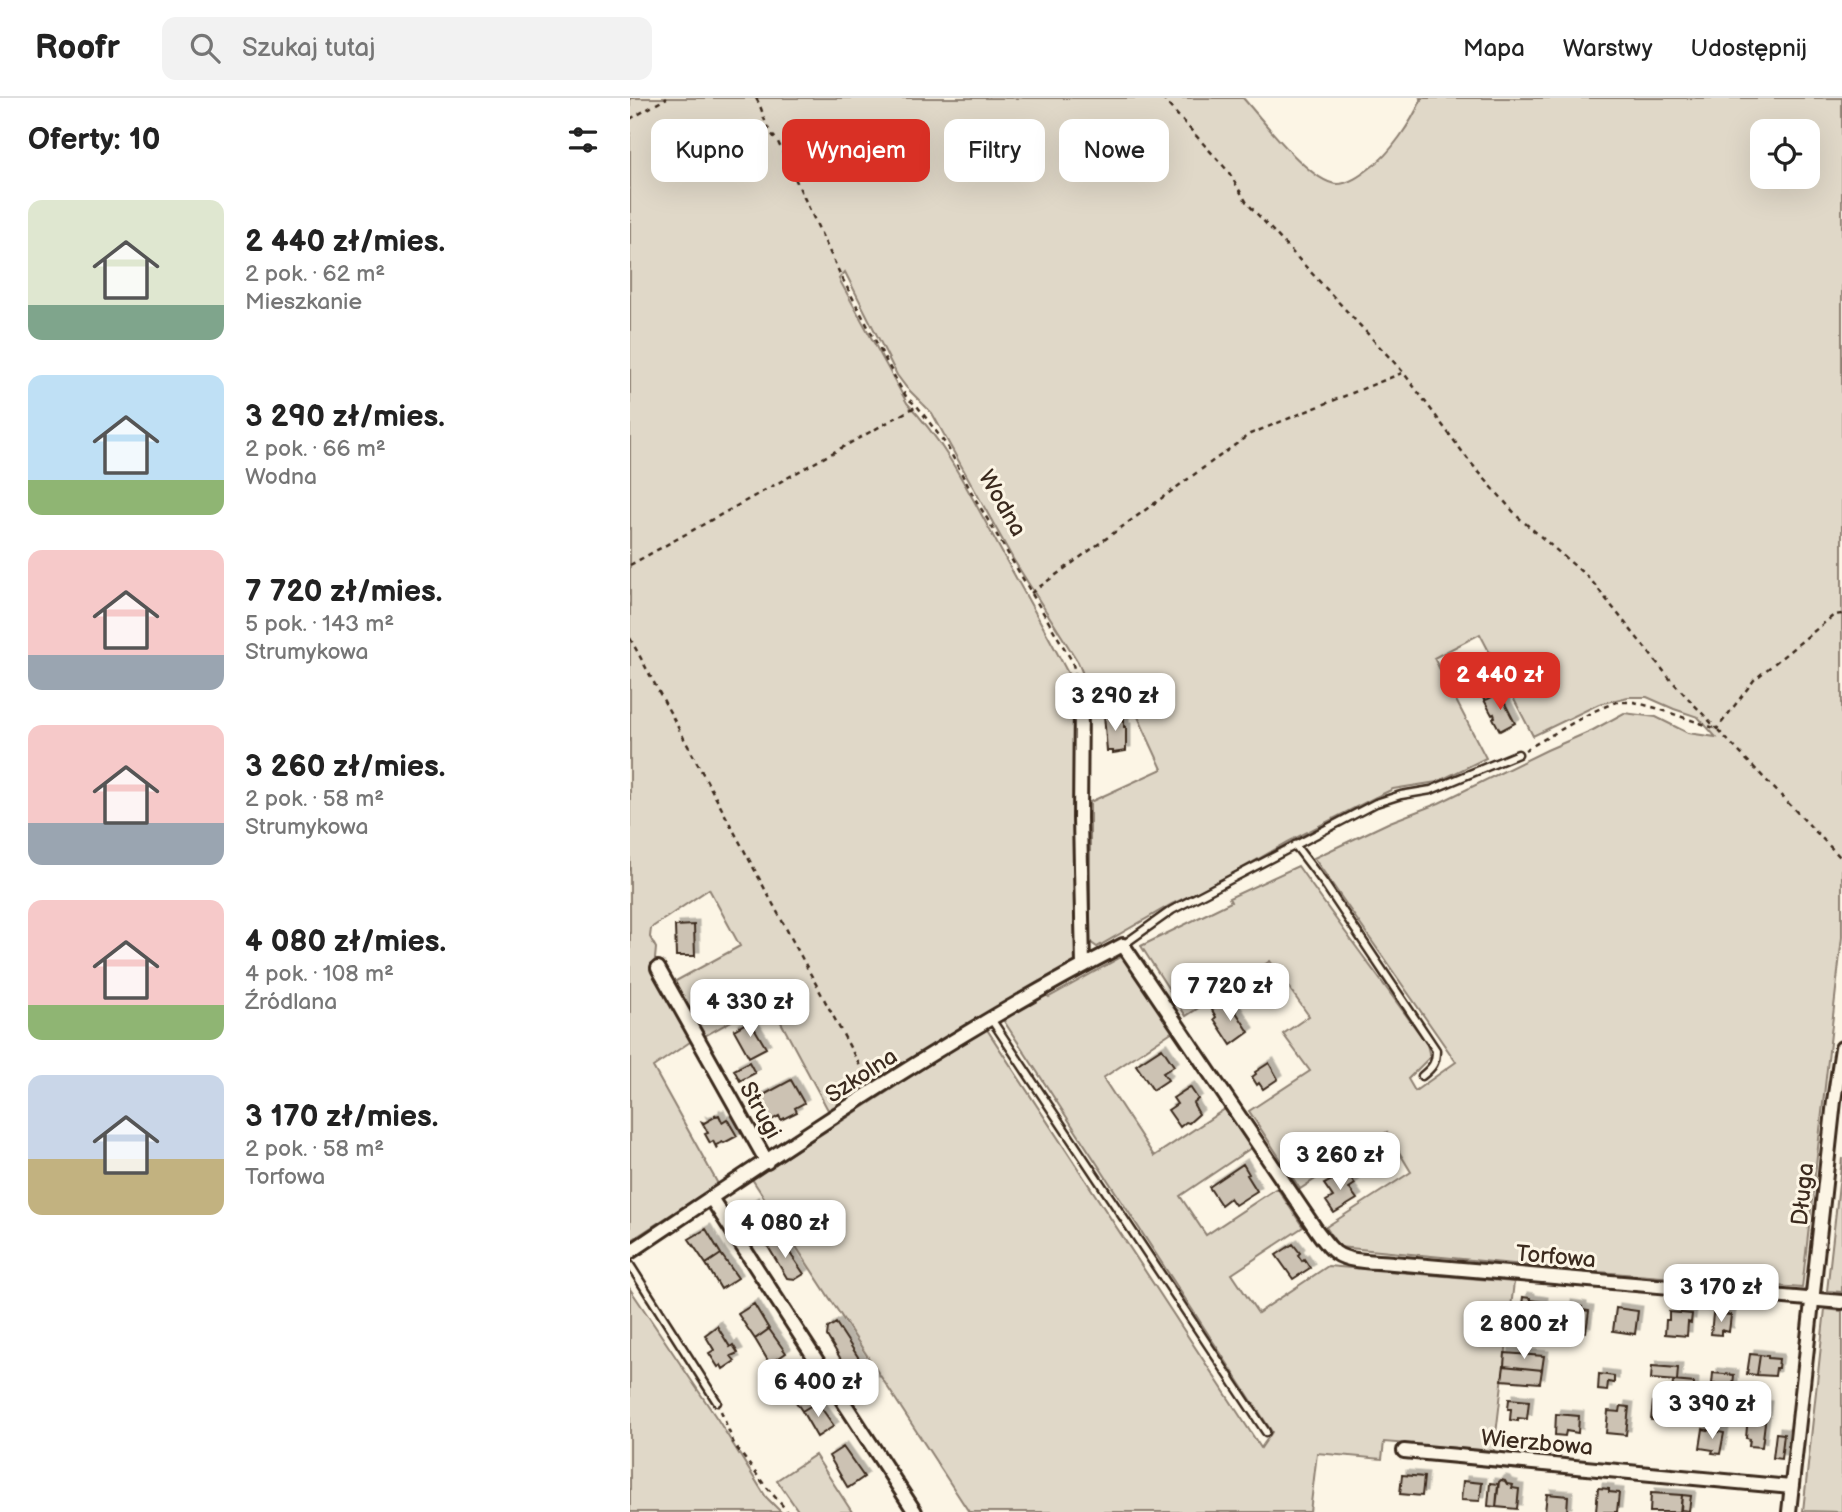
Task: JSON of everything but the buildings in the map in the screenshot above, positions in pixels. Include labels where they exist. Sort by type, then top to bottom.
[{"type":"street","points":[[1081,701],[1083,966]]},
{"type":"street","name":"Szkolna","points":[[630,1252],[990,1017],[1124,945]]},
{"type":"street","name":"Torfowa","points":[[1124,945],[1328,1246],[1339,1255],[1393,1263],[1842,1302]]},
{"type":"street","name":"Strugi","points":[[658,968],[766,1162]]},
{"type":"street","name":"Długa","points":[[1789,1512],[1842,1048]]},
{"type":"street","points":[[711,1198],[915,1512]]},
{"type":"street","name":"Wierzbowa","points":[[1404,1451],[1791,1487]]},
{"type":"lane","points":[[1124,945],[1172,910],[1376,803],[1401,795],[1432,790],[1518,754]]},
{"type":"lane","points":[[1295,845],[1324,883],[1436,1049],[1433,1067],[1422,1076]]},
{"type":"lane","points":[[990,1017],[1266,1432]]},
{"type":"lane","points":[[630,1265],[717,1402]]},
{"type":"path","points":[[630,119],[667,98]]},
{"type":"path","name":"Wodna","points":[[756,98],[769,132],[778,140],[841,276],[899,385],[947,446],[973,495],[1072,661],[1081,701]]},
{"type":"path","points":[[1162,98],[1228,171],[1247,203],[1403,372],[1478,471],[1518,517],[1590,579],[1670,679],[1842,859]]},
{"type":"path","points":[[1031,593],[1250,434],[1403,372]]},
{"type":"path","points":[[630,565],[917,406]]},
{"type":"path","points":[[1717,729],[1754,680],[1834,615],[1842,614]]},
{"type":"path","points":[[630,638],[874,1091]]},
{"type":"path","points":[[1518,754],[1592,712],[1616,702],[1634,702],[1717,729]]},
{"type":"path","points":[[717,1402],[734,1444],[788,1512]]},
{"type":"shaded area","points":[[630,98],[1243,98],[1300,162],[1326,181],[1337,184],[1359,176],[1385,155],[1406,127],[1420,98],[1842,98],[1842,937],[1802,1288],[1574,1270],[1339,1247],[1326,1227],[1411,1172],[1387,1132],[1300,1189],[1249,1111],[1310,1071],[1283,1034],[1309,1016],[1270,961],[1186,1016],[1141,946],[1231,902],[1229,898],[1298,866],[1427,1044],[1430,1057],[1408,1079],[1415,1091],[1456,1062],[1314,858],[1390,822],[1439,803],[1624,713],[1656,717],[1688,733],[1716,737],[1698,717],[1647,697],[1628,697],[1599,704],[1533,736],[1480,634],[1434,658],[1486,758],[1437,782],[1393,789],[1374,798],[1288,842],[1209,887],[1172,904],[1097,947],[1090,942],[1090,802],[1162,769],[1124,686],[1090,703],[1089,689],[1078,662],[1013,559],[932,413],[897,375],[845,272],[839,279],[907,403],[954,465],[1074,685],[1078,957],[1076,962],[1064,971],[995,1008],[878,1084],[828,1110],[769,1000],[703,1037],[674,982],[740,946],[709,889],[651,928],[650,937],[656,948],[654,970],[693,1040],[653,1067],[718,1184],[630,1241]]},
{"type":"shaded area","points":[[1123,956],[1173,1031],[1103,1078],[1154,1156],[1225,1109],[1251,1148],[1180,1196],[1206,1235],[1277,1188],[1303,1227],[1232,1274],[1258,1313],[1328,1266],[1514,1282],[1494,1451],[1384,1442],[1382,1459],[1317,1453],[1310,1512],[969,1512],[752,1179],[986,1028],[1261,1448],[1272,1432],[1002,1018],[1045,994],[1049,997]]},
{"type":"shaded area","points":[[1842,1158],[1842,1292],[1827,1291]]},
{"type":"shaded area","points":[[630,1289],[766,1497],[781,1512],[630,1512]]},
{"type":"shaded area","points":[[1825,1309],[1842,1311],[1842,1512],[1803,1511]]},
{"type":"shaded area","points":[[815,1455],[852,1512],[799,1512],[777,1480]]}]
